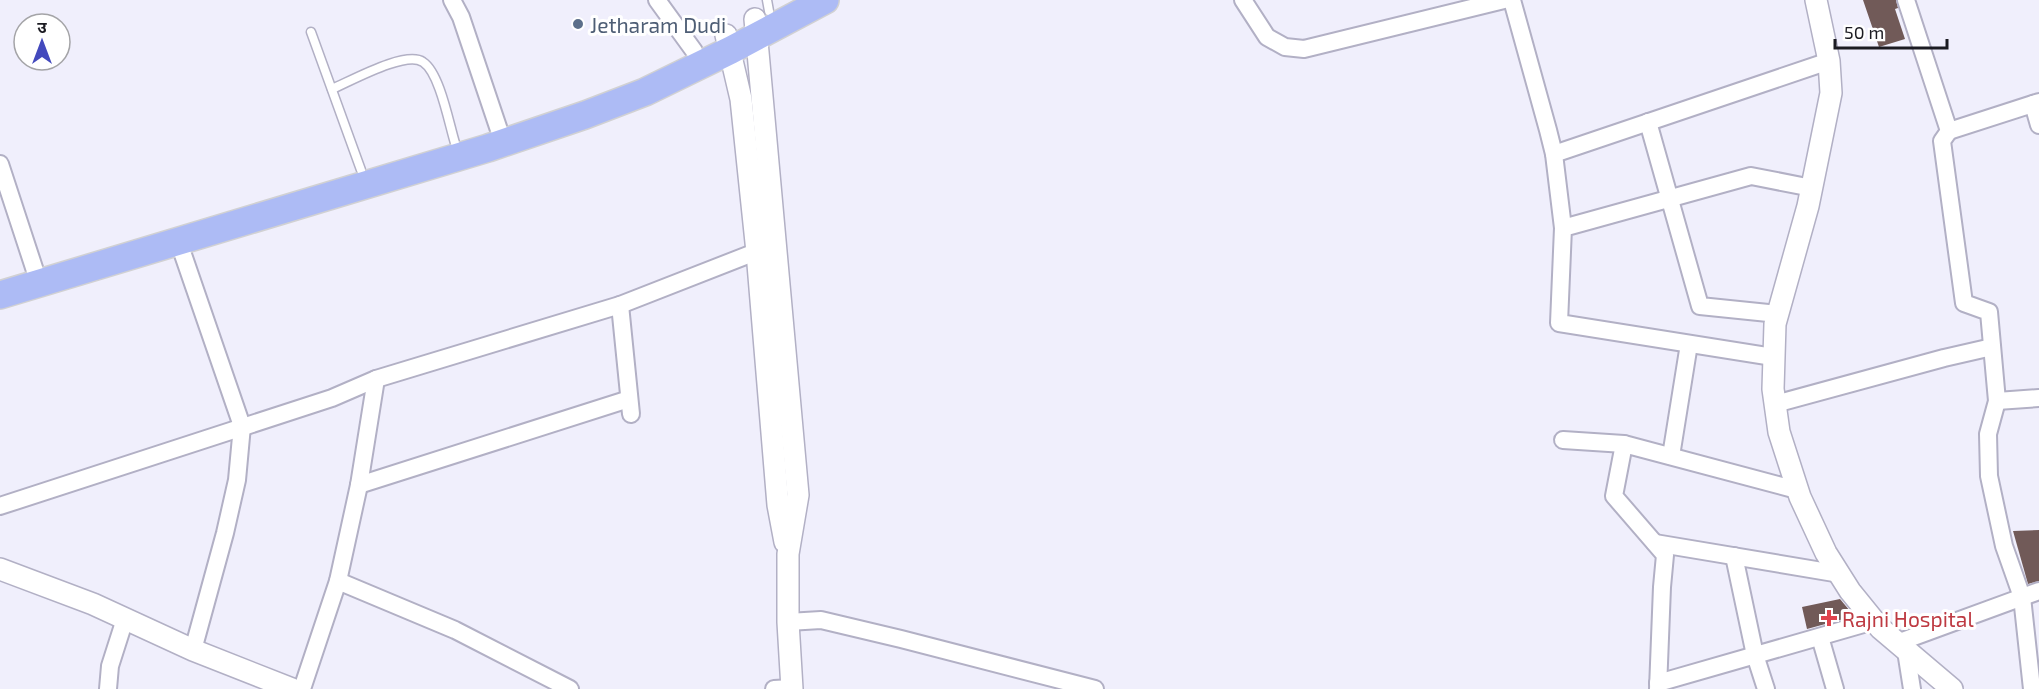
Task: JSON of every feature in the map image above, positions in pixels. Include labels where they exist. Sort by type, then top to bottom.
[{"type":"main road","points":[[0,277],[36,275],[178,240],[488,148],[645,92],[728,43],[768,13],[825,0]]},
{"type":"main road","points":[[0,295],[36,275],[361,170],[499,130],[646,74],[694,51],[728,43]]},
{"type":"street","points":[[452,0],[461,17],[499,130]]},
{"type":"street","points":[[657,0],[694,51]]},
{"type":"street","points":[[1243,0],[1267,37],[1285,47],[1304,49],[1504,0]]},
{"type":"street","points":[[1512,0],[1554,154],[1563,228],[1559,323],[1773,357]]},
{"type":"street","points":[[1816,0],[1829,61],[1831,93],[1812,188],[1775,324],[1773,357],[1779,432],[1797,490],[1826,554],[1874,621],[1952,689]]},
{"type":"street","points":[[1906,0],[1949,131]]},
{"type":"street","points":[[768,13],[766,248],[778,505],[788,554],[786,688]]},
{"type":"street","points":[[728,43],[741,99],[766,248]]},
{"type":"street","points":[[1554,154],[1829,61]]},
{"type":"street","points":[[2032,689],[2022,597],[2004,546],[1989,476],[1988,434],[1997,401],[1989,312],[1964,303],[1942,141],[1949,131],[2036,103],[2039,125]]},
{"type":"street","points":[[1648,122],[1700,306],[1778,314]]},
{"type":"street","points":[[0,164],[36,275]]},
{"type":"street","points":[[1563,228],[1671,200],[1751,176],[1812,188]]},
{"type":"street","points":[[178,240],[242,426],[237,480],[193,650]]},
{"type":"street","points":[[0,506],[333,398],[375,380],[620,305],[766,248]]},
{"type":"street","points":[[359,485],[630,407],[620,305]]},
{"type":"street","points":[[1671,456],[1689,344]]},
{"type":"street","points":[[1775,404],[1992,347]]},
{"type":"street","points":[[302,689],[338,581],[359,485],[375,380]]},
{"type":"street","points":[[1997,401],[2039,398]]},
{"type":"street","points":[[1563,440],[1624,444],[1797,490]]},
{"type":"street","points":[[1624,444],[1614,496],[1665,555],[1658,686],[1874,621]]},
{"type":"street","points":[[1655,543],[1840,574]]},
{"type":"street","points":[[1734,556],[1755,655],[1766,689]]},
{"type":"street","points":[[0,569],[93,604],[193,650],[292,689]]},
{"type":"street","points":[[338,581],[455,630],[570,689]]},
{"type":"street","points":[[1902,647],[2039,591]]},
{"type":"street","points":[[108,689],[110,666],[125,619]]},
{"type":"street","points":[[788,622],[821,620],[1095,689]]},
{"type":"street","points":[[1820,637],[1835,689]]},
{"type":"street","points":[[1902,647],[1912,689]]},
{"type":"lane","points":[[311,32],[361,170]]},
{"type":"lane","points":[[332,89],[404,59],[423,61],[431,69],[438,85],[455,143]]},
{"type":"building","points":[[1863,0],[1896,0],[1898,8],[1895,9],[1905,39],[1879,47]]},
{"type":"building","points":[[2039,530],[2039,581],[2028,584],[2013,531]]},
{"type":"building","points":[[1840,599],[1850,611],[1851,617],[1807,629],[1802,607]]},
{"type":"place","name":"Jetharam Dudi","points":[[578,24]]},
{"type":"place","name":"Rajni Hospital","points":[[1829,618]]}]
